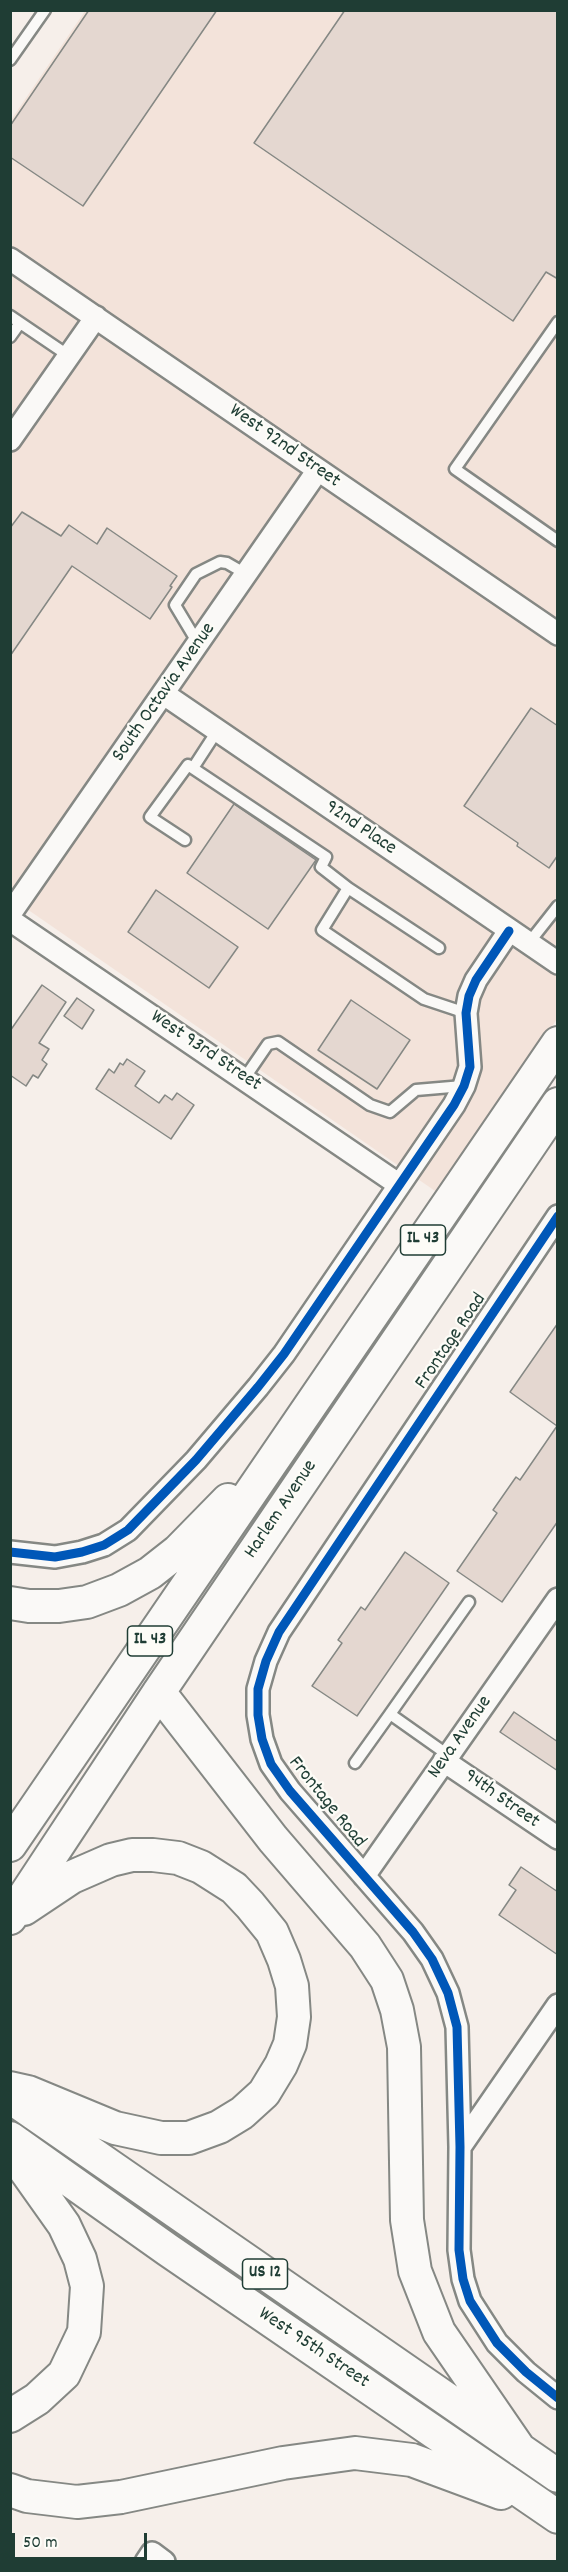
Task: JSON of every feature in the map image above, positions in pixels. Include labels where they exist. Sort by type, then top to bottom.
[{"type":"main road","name":"Harlem Avenue","points":[[10,1845],[558,1043]]},
{"type":"main road","name":"Harlem Avenue","points":[[10,1918],[159,1692],[558,1104]]},
{"type":"main road","points":[[10,1603],[29,1606],[59,1606],[87,1602],[119,1590],[150,1574],[178,1551],[289,1437]]},
{"type":"main road","points":[[159,1692],[273,1839],[365,1946],[387,1980],[397,2010],[404,2048],[407,2220],[415,2271],[439,2332],[520,2450]]},
{"type":"main road","points":[[10,1918],[72,1877],[111,1860],[132,1855],[178,1858],[201,1867],[234,1888],[272,1932],[292,1986],[294,2017],[290,2044],[282,2065],[264,2093],[242,2113],[219,2127],[189,2138],[161,2138],[115,2128],[28,2092],[10,2088]]},
{"type":"main road","name":"West 95th Street","points":[[10,2097],[558,2476]]},
{"type":"main road","points":[[10,2416],[37,2399],[64,2374],[84,2332],[87,2286],[80,2259],[64,2225],[26,2170],[13,2139]]},
{"type":"main road","name":"West 95th Street","points":[[13,2139],[168,2250],[558,2517]]},
{"type":"main road","points":[[10,2490],[27,2496],[77,2502],[121,2497],[283,2463],[355,2453],[412,2460],[489,2488],[558,2517]]},
{"type":"street","name":"West 92nd Street","points":[[10,259],[558,634]]},
{"type":"street","points":[[10,440],[96,317]]},
{"type":"street","name":"South Octavia Avenue","points":[[10,914],[199,645],[318,470]]},
{"type":"street","name":"92nd Place","points":[[164,694],[558,963]]},
{"type":"street","name":"West 93rd Street","points":[[10,920],[398,1184]]},
{"type":"street","points":[[10,1552],[56,1557],[104,1545],[128,1530],[196,1460],[258,1387],[284,1354],[398,1184],[454,1106],[470,1067],[466,1013],[469,996],[476,980],[509,931]]},
{"type":"street","name":"Frontage Road","points":[[558,1216],[279,1632],[266,1661],[258,1689],[258,1715],[262,1739],[271,1764],[290,1791],[413,1932],[432,1959],[448,1993],[457,2027],[460,2147],[459,2250],[463,2279],[470,2301],[497,2343],[526,2372],[558,2398]]},
{"type":"street","name":"Neva Avenue","points":[[364,1876],[558,1599]]},
{"type":"street","name":"94th Street","points":[[446,1758],[558,1838]]},
{"type":"street","points":[[460,2147],[558,2005]]},
{"type":"lane","points":[[10,60],[45,10]]},
{"type":"lane","points":[[10,337],[15,320],[69,356]]},
{"type":"lane","points":[[558,322],[455,469],[558,541]]},
{"type":"lane","points":[[199,645],[174,605],[196,574],[220,562],[227,563],[246,574]]},
{"type":"lane","points":[[193,768],[217,731]]},
{"type":"lane","points":[[185,840],[150,817],[188,765],[326,856],[321,867],[348,888],[439,948]]},
{"type":"lane","points":[[348,888],[322,930],[424,999],[466,1013]]},
{"type":"lane","points":[[528,944],[558,906]]},
{"type":"lane","points":[[244,1078],[268,1044],[279,1042],[370,1105],[390,1112],[416,1090],[464,1086]]},
{"type":"lane","points":[[355,1762],[469,1602]]},
{"type":"lane","points":[[390,1714],[446,1758]]},
{"type":"shaded area","points":[[85,11],[557,11],[557,1019],[438,1193],[11,898],[11,120]]},
{"type":"building","points":[[89,10],[217,10],[83,206],[10,157],[10,126]]},
{"type":"building","points":[[345,10],[558,10],[558,279],[546,272],[513,321],[254,143]]},
{"type":"building","points":[[22,512],[61,536],[69,525],[97,544],[107,528],[177,576],[170,586],[172,587],[150,619],[72,566],[10,656],[10,528]]},
{"type":"building","points":[[531,708],[558,726],[558,855],[549,868],[517,846],[518,843],[464,806]]},
{"type":"building","points":[[234,804],[316,860],[268,929],[187,873]]},
{"type":"building","points":[[156,890],[238,947],[209,988],[128,932]]},
{"type":"building","points":[[42,985],[66,1002],[39,1043],[49,1049],[42,1060],[47,1064],[38,1078],[33,1075],[26,1086],[10,1075],[10,1031]]},
{"type":"building","points":[[77,998],[94,1010],[82,1029],[64,1016]]},
{"type":"building","points":[[351,1000],[410,1040],[377,1089],[318,1050]]},
{"type":"building","points":[[127,1059],[145,1071],[135,1086],[159,1103],[165,1095],[172,1100],[177,1093],[194,1105],[171,1139],[96,1089],[109,1069],[114,1073],[120,1063],[123,1065]]},
{"type":"building","points":[[558,1323],[558,1521],[502,1602],[457,1571],[497,1513],[493,1510],[516,1477],[520,1480],[557,1426],[510,1392]]},
{"type":"building","points":[[405,1552],[449,1583],[357,1716],[312,1686],[342,1643],[338,1640],[361,1607],[365,1610]]},
{"type":"building","points":[[514,1712],[558,1742],[558,1771],[500,1732]]},
{"type":"building","points":[[521,1867],[558,1892],[558,1955],[499,1915],[516,1890],[509,1885]]},
{"type":"cycle path","points":[[10,1552],[55,1557],[82,1552],[104,1545],[128,1530],[196,1460],[258,1387],[284,1354],[454,1105],[464,1086],[470,1067],[466,1013],[469,996],[476,980],[509,931]]},
{"type":"cycle path","points":[[558,1216],[279,1632],[266,1661],[258,1689],[258,1715],[262,1739],[271,1764],[290,1791],[413,1932],[432,1959],[448,1993],[457,2027],[460,2147],[459,2250],[463,2279],[470,2301],[497,2343],[526,2372],[558,2398]]}]
